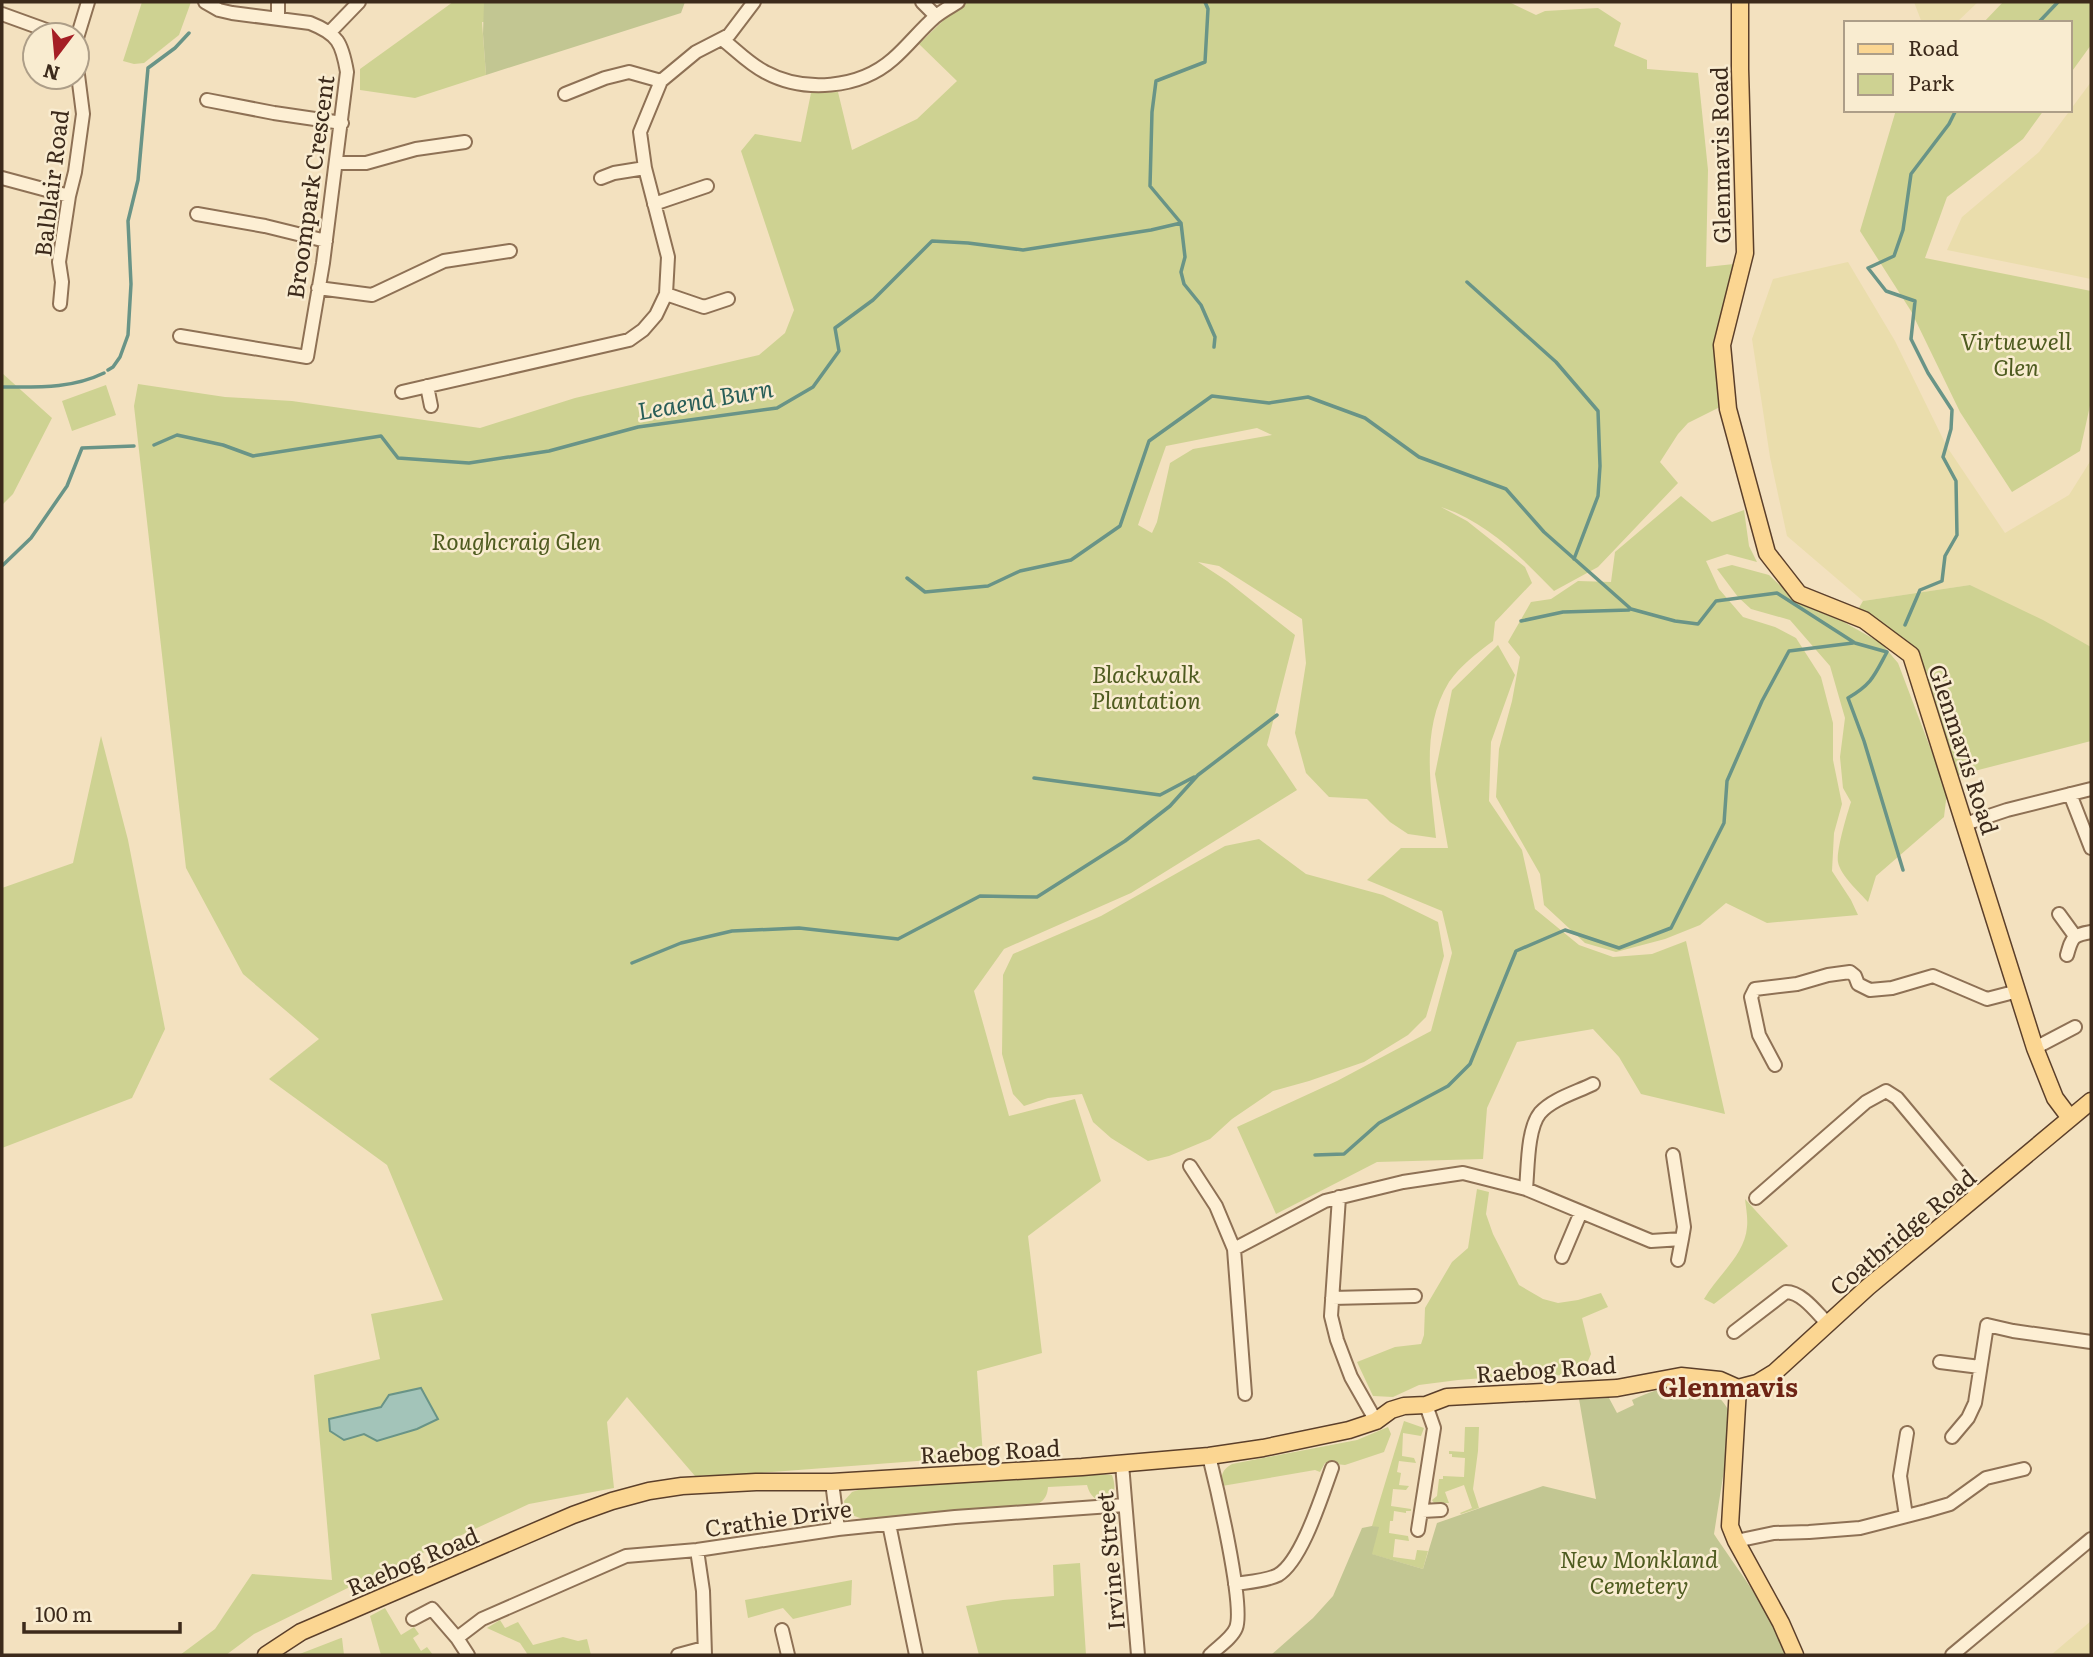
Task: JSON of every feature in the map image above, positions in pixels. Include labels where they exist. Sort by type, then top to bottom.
[{"type":"main road","name":"Glenmavis Road","points":[[1740,2],[1745,253],[1722,345],[1728,409],[1767,553],[1799,594],[1864,620],[1911,655],[2035,1048],[2055,1098],[2070,1118]]},
{"type":"main road","name":"Coatbridge Road","points":[[1738,1388],[1757,1383],[1775,1372],[1868,1287],[2091,1101]]},
{"type":"main road","name":"Raebog Road","points":[[266,1655],[301,1632],[573,1515],[649,1491],[682,1486],[832,1482],[1209,1456],[1349,1430],[1376,1421],[1391,1410],[1404,1406],[1426,1405],[1447,1397],[1603,1389],[1681,1376],[1720,1380],[1738,1388]]},
{"type":"main road","points":[[1738,1388],[1731,1527],[1795,1655]]},
{"type":"street","points":[[82,21],[88,2]]},
{"type":"street","points":[[205,2],[219,10],[310,23],[329,33],[359,2]]},
{"type":"street","points":[[278,2],[278,19]]},
{"type":"street","points":[[402,392],[629,340],[643,330],[656,315],[666,294],[667,257],[645,168],[640,132],[661,82],[696,52],[729,35],[754,2]]},
{"type":"street","points":[[922,2],[936,16]]},
{"type":"street","points":[[722,39],[765,72],[782,79],[818,85],[844,84],[863,78],[891,61],[936,16],[958,2]]},
{"type":"street","points":[[2,14],[21,21]]},
{"type":"street","name":"Broompark Crescent","points":[[180,336],[307,356],[337,163],[347,72],[343,48],[329,33]]},
{"type":"street","points":[[565,94],[605,78],[629,72],[661,82]]},
{"type":"street","name":"Balblair Road","points":[[60,304],[62,282],[59,262],[83,114],[80,91]]},
{"type":"street","points":[[208,100],[342,123]]},
{"type":"street","points":[[337,163],[366,163],[416,149],[465,142]]},
{"type":"street","points":[[601,178],[645,168]]},
{"type":"street","points":[[2,178],[69,196]]},
{"type":"street","points":[[654,204],[706,186]]},
{"type":"street","points":[[197,214],[265,226],[326,241]]},
{"type":"street","points":[[318,288],[372,295],[444,261],[510,251]]},
{"type":"street","points":[[666,294],[705,307],[728,299]]},
{"type":"street","points":[[427,386],[431,406]]},
{"type":"street","points":[[1965,824],[2007,810],[2091,789]]},
{"type":"street","points":[[2070,794],[2091,848]]},
{"type":"street","points":[[2059,914],[2075,936]]},
{"type":"street","points":[[2067,955],[2071,940],[2075,936],[2091,932]]},
{"type":"street","points":[[1775,1065],[1759,1035],[1751,997],[1755,989],[1797,984],[1850,972],[1858,984],[1870,990],[1892,988],[1933,976],[1987,999],[2018,991]]},
{"type":"street","points":[[2035,1048],[2075,1027]]},
{"type":"street","points":[[1526,1189],[1534,1124],[1540,1112],[1593,1084]]},
{"type":"street","points":[[1756,1198],[1866,1102],[1886,1091],[1897,1098],[1978,1195]]},
{"type":"street","points":[[1673,1155],[1684,1227],[1678,1260]]},
{"type":"street","points":[[1190,1166],[1216,1206],[1234,1249],[1245,1394]]},
{"type":"street","points":[[1234,1249],[1325,1201],[1403,1182],[1464,1173],[1526,1189],[1651,1241],[1682,1239]]},
{"type":"street","points":[[1339,1197],[1332,1316],[1337,1340],[1351,1377],[1376,1421]]},
{"type":"street","points":[[1562,1257],[1581,1212]]},
{"type":"street","points":[[1734,1332],[1786,1292],[1798,1295],[1828,1324]]},
{"type":"street","points":[[1332,1298],[1415,1296]]},
{"type":"street","points":[[1754,1317],[1763,1328]]},
{"type":"street","points":[[1952,1437],[1968,1418],[1975,1403],[1987,1325],[2091,1342]]},
{"type":"street","points":[[1940,1362],[1980,1367]]},
{"type":"street","points":[[1418,1530],[1434,1428],[1426,1405]]},
{"type":"street","points":[[1906,1516],[1900,1476],[1907,1433]]},
{"type":"street","points":[[1209,1456],[1235,1584],[1239,1619],[1234,1632],[1210,1655]]},
{"type":"street","name":"Irvine Street","points":[[1122,1464],[1138,1655]]},
{"type":"street","points":[[1235,1584],[1280,1574],[1296,1558],[1332,1468]]},
{"type":"street","points":[[1736,1541],[1774,1533],[1860,1528],[1950,1504],[1986,1478],[2024,1469]]},
{"type":"street","points":[[832,1482],[838,1529]]},
{"type":"street","name":"Crathie Drive","points":[[457,1638],[482,1619],[626,1556],[697,1550],[838,1529],[955,1517],[1125,1505]]},
{"type":"street","points":[[1422,1511],[1441,1510]]},
{"type":"street","points":[[889,1524],[916,1655]]},
{"type":"street","points":[[1952,1655],[2091,1539]]},
{"type":"street","points":[[678,1655],[704,1652],[703,1591],[697,1550]]},
{"type":"street","points":[[413,1619],[432,1609],[468,1655]]},
{"type":"street","points":[[782,1630],[788,1655]]},
{"type":"shaded area","points":[[1914,2],[1978,2],[1958,21],[1921,21]]},
{"type":"shaded area","points":[[2091,82],[2091,279],[1947,250],[1962,217],[2039,152],[2069,112],[2072,112],[2072,108]]},
{"type":"shaded area","points":[[1848,262],[1895,341],[1947,447],[2005,533],[2069,495],[2091,460],[2091,647],[1970,585],[1863,601],[1787,536],[1770,457],[1752,339],[1773,279]]},
{"type":"shaded area","points":[[2091,1621],[2091,1655],[2051,1655]]},
{"type":"green space","points":[[142,2],[191,2],[179,35],[144,63],[134,64],[123,61]]},
{"type":"green space","points":[[453,2],[484,2],[496,23],[482,22],[486,75],[415,98],[360,90],[360,69]]},
{"type":"green space","points":[[484,2],[685,2],[681,13],[486,75]]},
{"type":"green space","points":[[967,2],[1509,2],[1536,15],[1545,11],[1598,8],[1621,23],[1614,46],[1647,60],[1647,69],[1698,73],[1708,170],[1706,267],[1734,264],[1736,271],[1722,406],[1688,423],[1660,462],[1678,483],[1598,567],[1554,591],[1516,553],[1488,531],[1441,507],[1467,521],[1525,567],[1532,583],[1495,622],[1493,641],[1458,671],[1440,700],[1434,719],[1430,758],[1436,838],[1408,834],[1390,822],[1367,799],[1329,797],[1306,773],[1295,733],[1306,663],[1302,619],[1219,566],[1198,562],[1227,581],[1295,635],[1267,745],[1297,790],[1131,893],[1004,949],[974,991],[1009,1116],[1075,1099],[1101,1181],[1028,1236],[1042,1353],[977,1371],[983,1456],[695,1476],[627,1397],[607,1422],[614,1488],[529,1504],[254,1634],[226,1655],[180,1655],[215,1629],[252,1574],[332,1580],[314,1375],[380,1359],[371,1314],[443,1300],[387,1165],[269,1079],[319,1039],[243,974],[186,868],[134,406],[138,384],[225,397],[292,401],[480,428],[575,398],[759,355],[785,333],[794,310],[741,151],[755,134],[801,142],[811,93],[838,92],[852,150],[917,119],[957,81],[919,44]],"holes":[[[1257,428],[1272,435],[1193,449],[1170,463],[1157,522],[1152,533],[1138,525],[1166,446]]]},
{"type":"green space","points":[[2003,2],[2091,2],[2091,45],[2072,71],[2072,21],[1985,21]]},
{"type":"green space","name":"Virtuewell Glen","points":[[1895,112],[2043,112],[2023,139],[1947,197],[1925,258],[2091,291],[2091,401],[2080,451],[2012,492],[1960,412],[1911,311],[1860,231]]},
{"type":"green space","points":[[2,373],[52,418],[13,494],[2,505]]},
{"type":"green space","points":[[106,385],[116,415],[72,431],[62,401]]},
{"type":"green space","points":[[1681,496],[1712,522],[1744,510],[1749,546],[1757,562],[1727,554],[1706,561],[1719,589],[1743,617],[1775,627],[1796,638],[1821,677],[1833,723],[1833,760],[1842,804],[1834,833],[1832,871],[1858,915],[1767,923],[1726,903],[1700,925],[1665,939],[1616,952],[1585,943],[1544,905],[1540,874],[1496,797],[1499,749],[1520,657],[1508,642],[1531,602],[1551,599],[1578,581],[1611,582],[1615,552]]},
{"type":"green space","points":[[1732,565],[1769,575],[1809,608],[1842,621],[1881,643],[1898,663],[1947,792],[1944,817],[1876,876],[1868,902],[1846,878],[1838,862],[1840,841],[1851,802],[1843,788],[1840,757],[1845,718],[1830,666],[1790,620],[1751,609],[1738,597],[1717,569]]},
{"type":"green space","points":[[1970,585],[2043,620],[2091,647],[2091,741],[1955,776],[1918,660],[1857,611],[1863,601]]},
{"type":"green space","points":[[1498,645],[1515,675],[1491,742],[1489,801],[1522,850],[1535,909],[1579,945],[1613,957],[1652,954],[1686,941],[1725,1114],[1641,1094],[1619,1057],[1593,1029],[1517,1042],[1487,1108],[1483,1159],[1377,1162],[1276,1214],[1237,1127],[1337,1081],[1431,1031],[1452,953],[1442,911],[1367,880],[1401,848],[1448,848],[1435,774],[1452,690]]},
{"type":"green space","points":[[101,736],[128,840],[165,1029],[132,1098],[2,1148],[2,888],[73,863]]},
{"type":"green space","points":[[1259,839],[1306,874],[1383,895],[1438,922],[1444,956],[1426,1017],[1408,1035],[1364,1062],[1273,1091],[1232,1119],[1210,1139],[1169,1156],[1148,1161],[1111,1138],[1093,1122],[1082,1094],[1048,1098],[1024,1106],[1013,1094],[1002,1054],[1003,975],[1013,954],[1101,916],[1225,846]]},
{"type":"green space","points":[[1477,1189],[1489,1192],[1486,1214],[1519,1285],[1543,1299],[1558,1303],[1601,1293],[1608,1307],[1582,1318],[1591,1354],[1582,1375],[1458,1380],[1419,1385],[1393,1397],[1373,1396],[1357,1362],[1395,1347],[1421,1344],[1425,1308],[1452,1262],[1468,1248]]},
{"type":"green space","points":[[1745,1199],[1788,1246],[1714,1304],[1704,1299],[1741,1247],[1747,1227]]},
{"type":"green space","name":"New Monkland Cemetery","points":[[1692,1385],[1717,1396],[1732,1419],[1714,1534],[1763,1607],[1785,1655],[1271,1655],[1313,1618],[1333,1596],[1362,1528],[1379,1527],[1372,1554],[1423,1569],[1437,1523],[1543,1486],[1596,1499],[1579,1399],[1609,1398],[1617,1413],[1634,1405],[1632,1400],[1647,1394],[1668,1387]]},
{"type":"green space","points":[[1404,1421],[1424,1428],[1421,1436],[1403,1433],[1402,1456],[1414,1458],[1416,1463],[1399,1461],[1399,1485],[1409,1486],[1406,1490],[1393,1489],[1391,1506],[1411,1511],[1394,1511],[1389,1533],[1408,1536],[1409,1541],[1395,1539],[1393,1557],[1415,1560],[1417,1550],[1428,1551],[1423,1569],[1371,1554],[1378,1528],[1372,1526]]},
{"type":"green space","points":[[1388,1427],[1391,1434],[1384,1452],[1345,1465],[1325,1463],[1320,1472],[1315,1470],[1222,1486],[1223,1473],[1232,1464],[1357,1440]]},
{"type":"green space","points":[[1465,1427],[1479,1427],[1473,1489],[1479,1508],[1461,1514],[1472,1508],[1464,1485],[1445,1492],[1449,1503],[1434,1503],[1432,1500],[1437,1496],[1439,1479],[1443,1479],[1443,1476],[1464,1477],[1465,1458],[1452,1457],[1449,1451],[1464,1452]]},
{"type":"green space","points":[[1112,1475],[1114,1493],[1106,1501],[1095,1498],[1087,1485],[1048,1487],[1043,1500],[1026,1507],[863,1519],[850,1513],[844,1501],[852,1492],[864,1488]]},
{"type":"green space","points":[[1080,1563],[1086,1655],[979,1655],[966,1606],[1054,1596],[1053,1565]]},
{"type":"green space","points":[[852,1580],[851,1605],[793,1619],[783,1608],[748,1618],[745,1600]]},
{"type":"green space","points":[[385,1608],[401,1635],[414,1627],[419,1634],[413,1638],[421,1651],[427,1647],[433,1655],[381,1655],[370,1616]]},
{"type":"green space","points":[[500,1620],[505,1628],[518,1622],[533,1645],[563,1637],[578,1641],[587,1639],[591,1655],[528,1655],[520,1643],[487,1628]]},
{"type":"green space","points":[[341,1638],[344,1655],[297,1655]]},
{"type":"water","points":[[421,1388],[438,1419],[417,1429],[377,1441],[364,1434],[344,1440],[330,1431],[329,1419],[381,1407],[389,1395]]},
{"type":"waterway","name":"Leaend Burn","points":[[154,445],[177,435],[223,445],[253,456],[381,436],[398,458],[469,463],[549,451],[638,427],[777,408],[813,387],[839,351],[835,328],[873,300],[932,241],[1023,250],[1181,223],[1150,186],[1152,112],[1156,81],[1205,62],[1208,9],[1205,2]]},
{"type":"waterway","points":[[2040,21],[2058,2]]},
{"type":"waterway","points":[[108,370],[120,357],[128,335],[131,284],[128,221],[138,180],[148,68],[175,48],[189,33]]},
{"type":"waterway","points":[[1905,625],[1920,590],[1942,581],[1945,556],[1957,535],[1956,481],[1943,457],[1951,429],[1952,410],[1928,373],[1911,339],[1915,301],[1886,291],[1868,268],[1894,256],[1903,230],[1911,174],[1955,112]]},
{"type":"waterway","points":[[1181,223],[1185,257],[1181,272],[1184,284],[1201,305],[1215,337],[1214,347]]},
{"type":"waterway","points":[[1467,282],[1556,362],[1598,411],[1598,496],[1574,559]]},
{"type":"waterway","points":[[2,387],[66,384],[104,373]]},
{"type":"waterway","points":[[907,578],[925,592],[988,586],[1020,571],[1071,560],[1120,526],[1149,441],[1212,396],[1269,403],[1308,397],[1365,418],[1419,457],[1506,489],[1544,532],[1631,609],[1698,624],[1716,601],[1777,593],[1855,643],[1887,652],[1872,679],[1848,698],[1864,741],[1903,870]]},
{"type":"waterway","name":"Leaend Burn","points":[[3,565],[31,538],[67,486],[82,448],[134,446]]},
{"type":"waterway","points":[[1521,621],[1563,612],[1629,610]]},
{"type":"waterway","points":[[1315,1155],[1344,1154],[1379,1123],[1448,1086],[1470,1064],[1516,951],[1565,930],[1619,948],[1671,928],[1724,823],[1727,781],[1762,701],[1789,651],[1853,643]]},
{"type":"waterway","points":[[632,963],[681,943],[732,931],[799,928],[898,939],[980,896],[1037,897],[1125,841],[1170,806],[1198,775],[1277,715]]},
{"type":"waterway","points":[[1034,778],[1160,795],[1194,777]]},
{"type":"district","name":"Glenmavis","points":[[1728,1385]]},
{"type":"park label","name":"Roughcraig Glen","points":[[516,540]]},
{"type":"park label","name":"Blackwalk Plantation","points":[[1146,686]]}]
